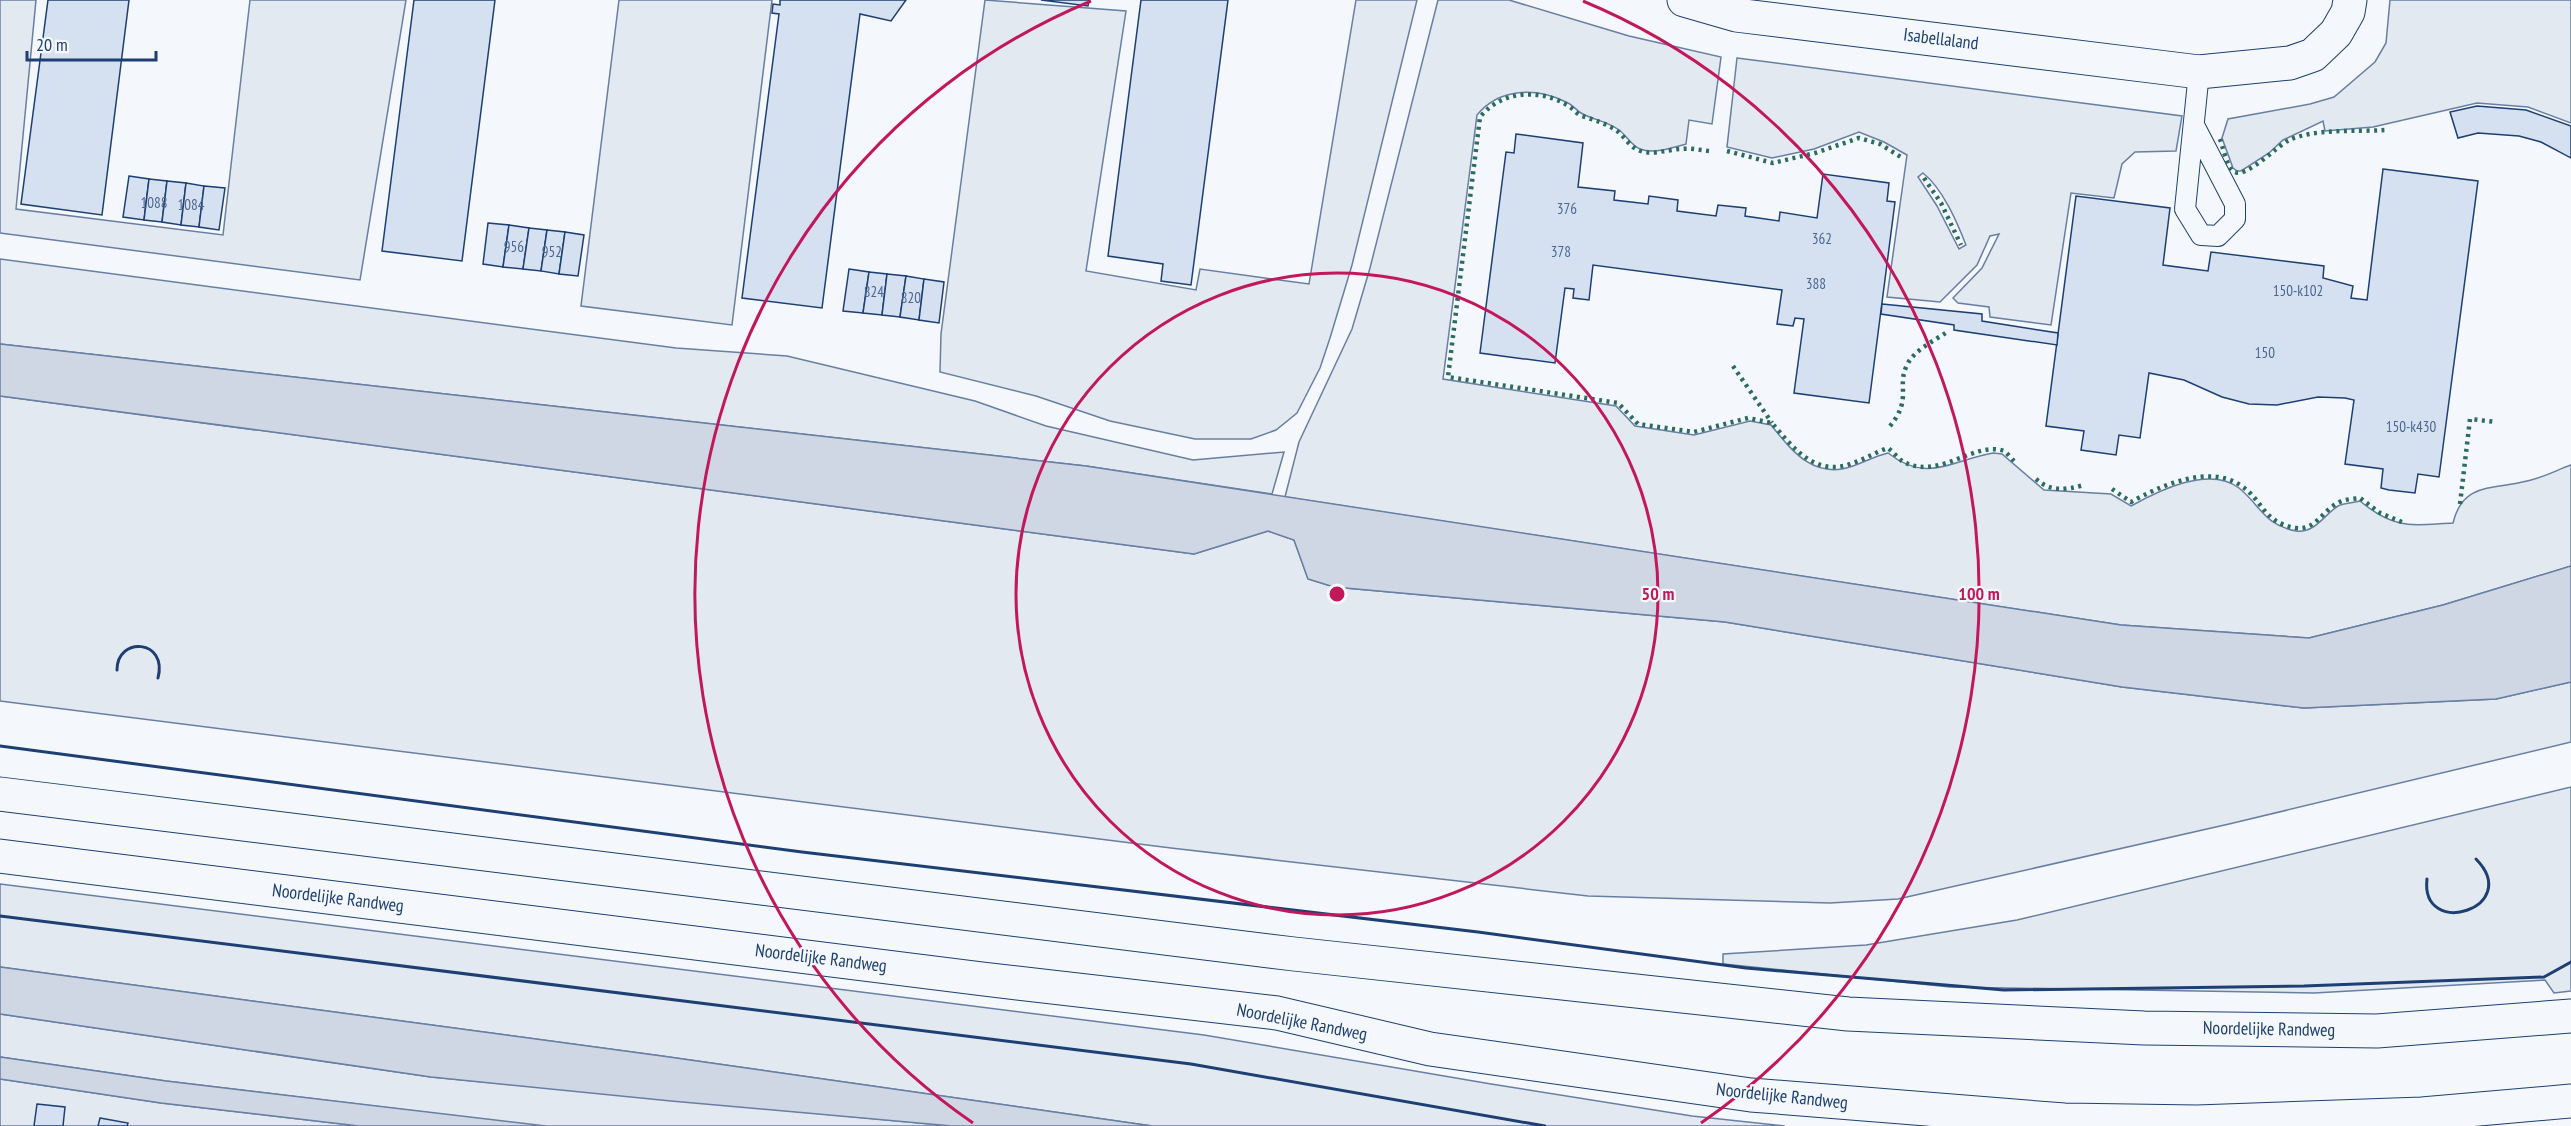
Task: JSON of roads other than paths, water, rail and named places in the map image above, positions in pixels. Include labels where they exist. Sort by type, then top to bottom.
[{"type":"main road","name":"Isabellaland","points":[[1684,0],[1736,15],[2199,72],[2290,63],[2313,55],[2336,33],[2348,12],[2350,0]]},
{"type":"main road","name":"Noordelijke Randweg","points":[[0,794],[1294,954],[1848,1014],[2144,1028],[2377,1031],[2571,1016]]},
{"type":"main road","name":"Noordelijke Randweg","points":[[0,856],[983,979],[1277,1012],[1430,1049],[1751,1095],[2064,1120],[2197,1122],[2422,1114],[2571,1101]]},
{"type":"lane","points":[[2195,127],[2235,204],[2235,219],[2218,236],[2201,235],[2185,209],[2199,72]]}]
